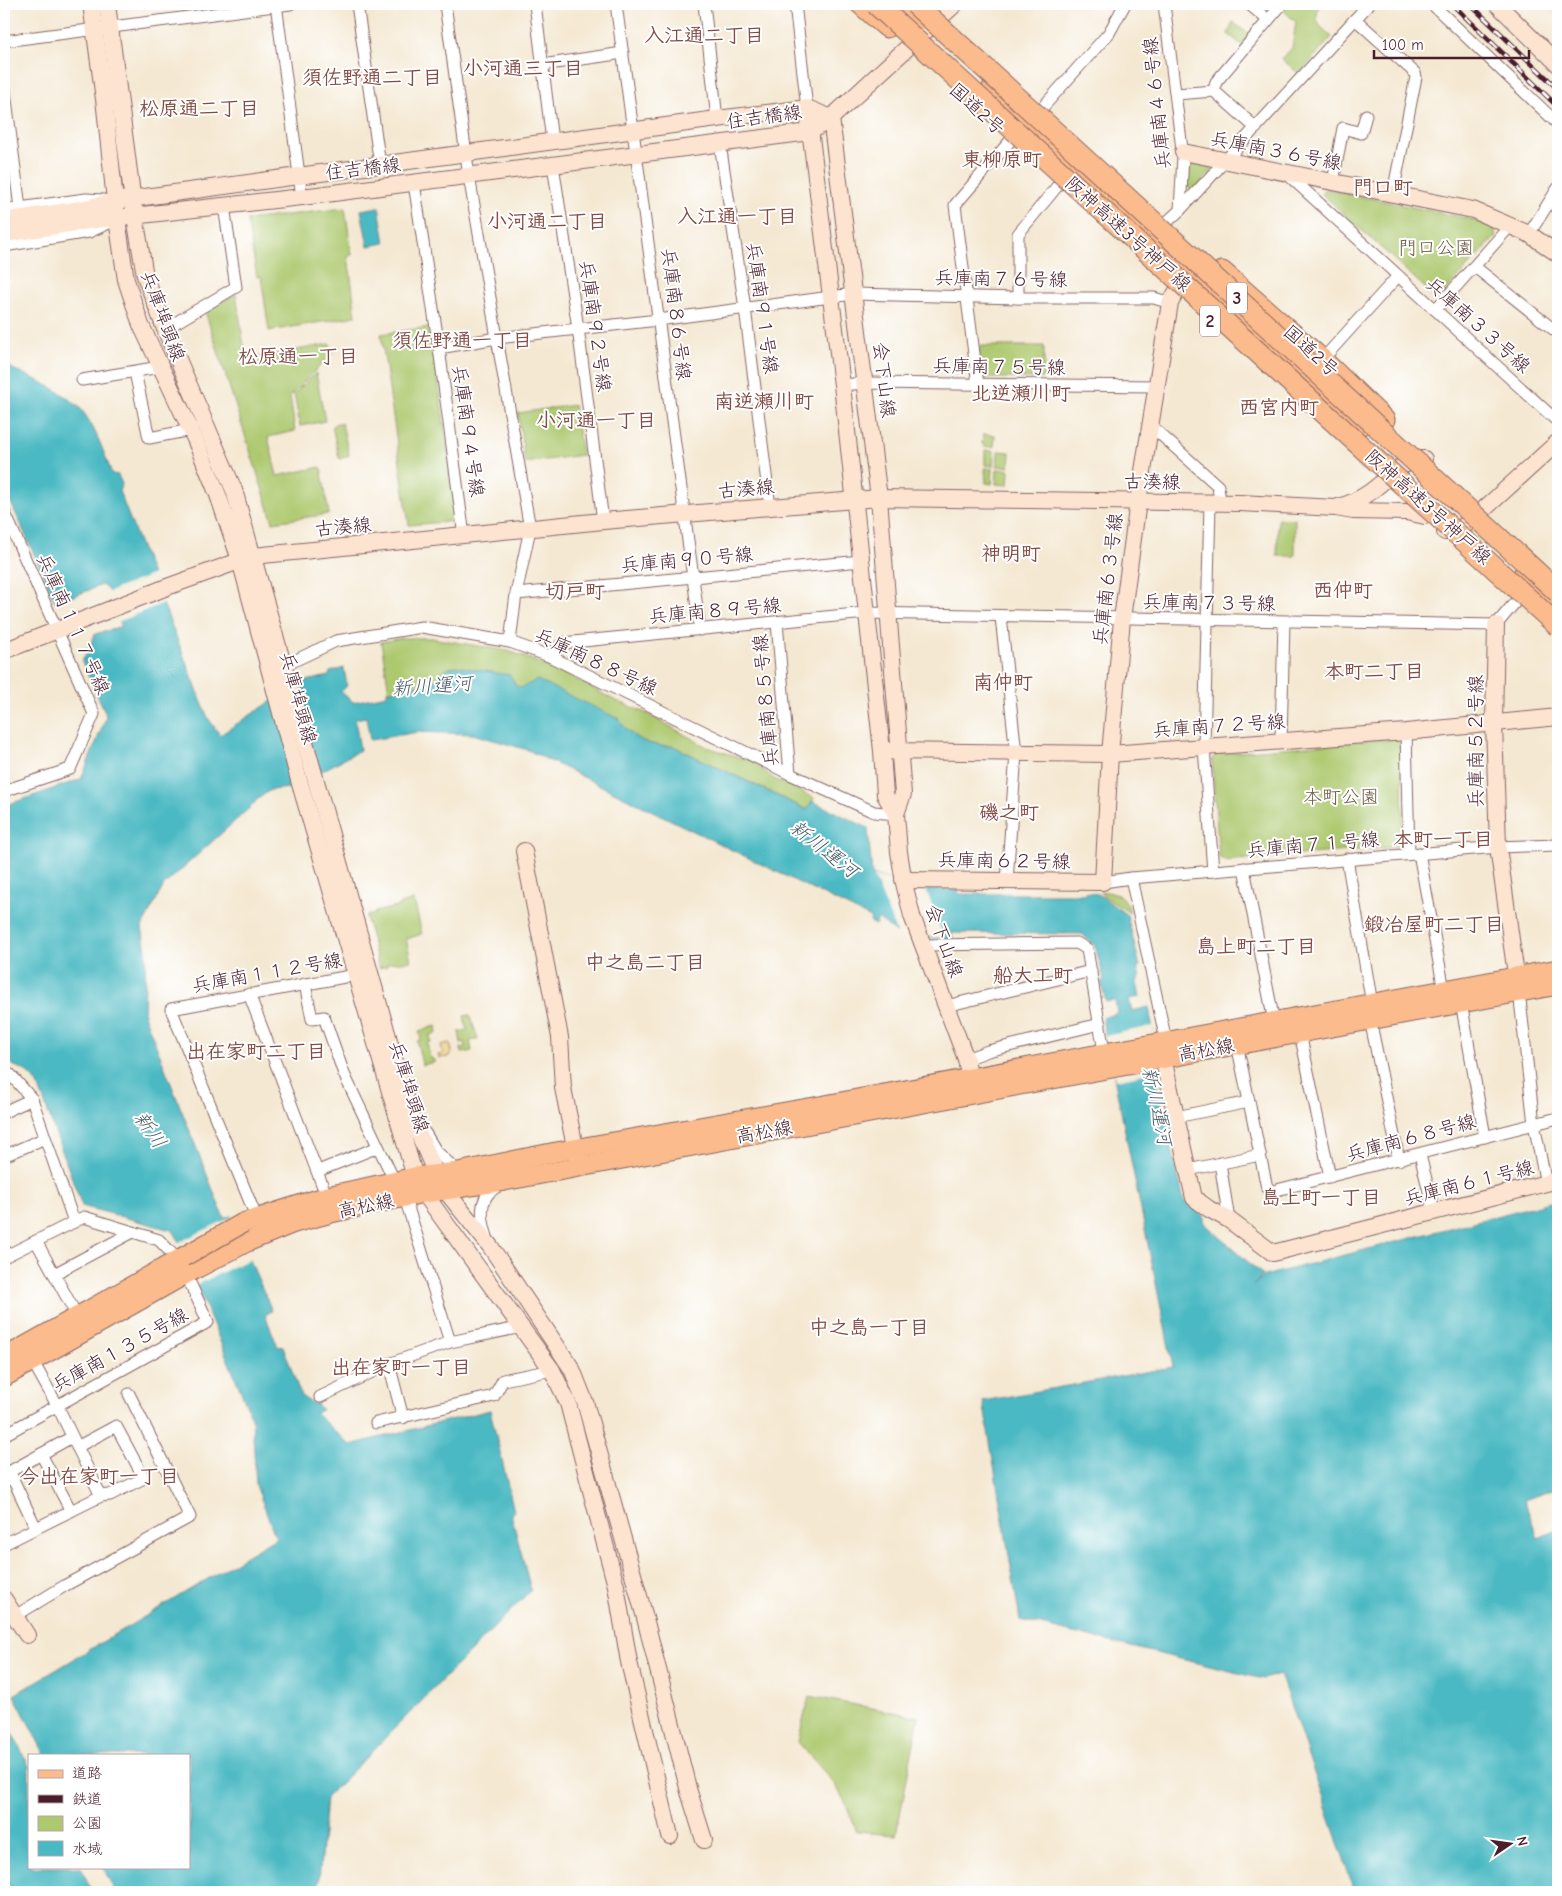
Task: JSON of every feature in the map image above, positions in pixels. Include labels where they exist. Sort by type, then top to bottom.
[{"type":"highway","name":"国道2号","points":[[861,4],[1018,140],[1059,184],[1173,297],[1424,516],[1445,532],[1558,638]]},
{"type":"highway","name":"阪神高速3号神戸線","points":[[876,4],[1018,140],[1375,459],[1558,626]]},
{"type":"highway","name":"3","points":[[895,4],[964,74],[1018,140]]},
{"type":"highway","name":"阪神高速3号神戸線","points":[[916,4],[1156,226],[1244,304],[1558,592]]},
{"type":"highway","name":"国道2号","points":[[939,13],[1042,107],[1173,216],[1426,459],[1558,579]]},
{"type":"highway","name":"3","points":[[939,13],[959,54],[1060,155],[1308,381],[1352,417],[1401,450]]},
{"type":"highway","name":"3","points":[[1375,459],[1418,484],[1438,500],[1488,542],[1558,607]]},
{"type":"main road","name":"高松線","points":[[1160,1050],[1274,1022],[1461,1002],[1558,969]]},
{"type":"main road","name":"高松線","points":[[440,1182],[458,1172],[577,1158],[970,1077],[1160,1050],[1237,1044],[1300,1033],[1444,990],[1518,984],[1558,985]]},
{"type":"main road","name":"高松線","points":[[4,1358],[77,1316],[184,1266],[294,1223],[329,1205],[395,1182],[420,1185],[440,1182],[504,1181],[577,1158]]},
{"type":"main road","name":"高松線","points":[[4,1377],[184,1266],[250,1221],[329,1205],[405,1198],[420,1185]]},
{"type":"street","name":"兵庫埠頭線","points":[[91,4],[102,28],[145,276],[178,358],[199,434]]},
{"type":"street","name":"兵庫埠頭線","points":[[107,4],[102,28],[104,99],[114,201],[126,280],[141,325],[160,367],[234,490],[247,558],[278,677],[420,1185],[552,1370],[568,1402],[616,1586],[629,1662],[670,1836]]},
{"type":"street","points":[[4,41],[290,4]]},
{"type":"street","points":[[358,4],[380,165]]},
{"type":"street","points":[[445,4],[469,176],[530,529],[516,594],[510,642]]},
{"type":"street","points":[[535,4],[552,141]]},
{"type":"street","name":"兵庫南８６号線","points":[[616,4],[700,630]]},
{"type":"street","points":[[704,4],[717,119]]},
{"type":"street","points":[[796,4],[807,108]]},
{"type":"street","points":[[1042,107],[1109,32],[1125,4]]},
{"type":"street","name":"兵庫南４６号線","points":[[1164,4],[1183,152],[1173,216]]},
{"type":"street","points":[[1249,4],[1268,20]]},
{"type":"street","points":[[1214,91],[1216,82],[1282,4]]},
{"type":"street","points":[[1173,216],[1225,162],[1369,4]]},
{"type":"street","points":[[1432,4],[1558,124]]},
{"type":"street","points":[[1497,4],[1558,64]]},
{"type":"street","points":[[276,5],[302,197]]},
{"type":"street","points":[[831,118],[909,46],[939,13]]},
{"type":"street","points":[[1355,19],[1415,73],[1416,77],[1393,193]]},
{"type":"street","points":[[542,65],[623,53]]},
{"type":"street","points":[[4,84],[20,208]]},
{"type":"street","points":[[1176,94],[1214,91],[1256,128]]},
{"type":"street","name":"住吉橋線","points":[[87,215],[114,201],[132,198],[717,119],[807,108],[831,118]]},
{"type":"street","name":"会下山線","points":[[807,108],[842,384],[866,613],[890,751],[903,794],[896,814],[899,852],[912,916],[970,1077]]},
{"type":"street","points":[[1333,182],[1343,128],[1361,133],[1366,115]]},
{"type":"street","name":"住吉橋線","points":[[87,215],[117,219],[135,217],[720,144],[810,132],[831,118]]},
{"type":"street","name":"会下山線","points":[[831,118],[879,498],[889,614],[890,751]]},
{"type":"street","points":[[978,385],[955,204],[1018,140]]},
{"type":"street","name":"兵庫南９１号線","points":[[720,144],[745,308],[770,507]]},
{"type":"street","name":"兵庫南３６号線","points":[[1183,152],[1225,162],[1473,210],[1529,234],[1558,254]]},
{"type":"street","name":"兵庫南９２号線","points":[[554,165],[578,328],[603,521]]},
{"type":"street","name":"兵庫南３３号線","points":[[1286,174],[1558,422]]},
{"type":"street","name":"兵庫南９４号線","points":[[414,183],[439,348],[464,536]]},
{"type":"street","points":[[1018,298],[1018,234],[1059,184]]},
{"type":"street","points":[[1529,234],[1558,188]]},
{"type":"street","points":[[4,210],[86,198],[114,201]]},
{"type":"street","points":[[165,329],[236,287],[224,206]]},
{"type":"street","points":[[4,221],[87,215]]},
{"type":"street","points":[[4,234],[87,215]]},
{"type":"street","points":[[4,246],[90,232],[117,219]]},
{"type":"street","points":[[1436,309],[1510,226]]},
{"type":"street","points":[[1475,267],[1558,333]]},
{"type":"street","points":[[1322,360],[1398,276]]},
{"type":"street","name":"兵庫南７６号線","points":[[439,348],[498,338],[658,320],[853,294],[1018,298],[1173,297]]},
{"type":"street","name":"兵庫南６３号線","points":[[1104,879],[1110,754],[1122,619],[1150,425],[1173,297]]},
{"type":"street","points":[[82,380],[160,367],[178,358]]},
{"type":"street","points":[[135,372],[150,438],[199,434]]},
{"type":"street","name":"兵庫南７５号線","points":[[842,384],[1157,386]]},
{"type":"street","points":[[1150,425],[1218,486],[1206,620],[1204,747],[1213,871]]},
{"type":"street","points":[[1445,532],[1459,530],[1558,442]]},
{"type":"street","name":"古湊線","points":[[1336,508],[1352,503],[1411,460],[1426,459]]},
{"type":"street","name":"古湊線","points":[[56,630],[247,558],[603,521],[770,507],[879,498],[1215,503],[1406,512],[1424,516]]},
{"type":"street","name":"兵庫南１１７号線","points":[[4,511],[94,714],[70,769],[4,791]]},
{"type":"street","name":"兵庫南９０号線","points":[[516,594],[861,561]]},
{"type":"street","points":[[1496,625],[1517,600]]},
{"type":"street","name":"兵庫南８９号線","points":[[549,656],[563,643],[866,613],[889,614]]},
{"type":"street","name":"兵庫南７３号線","points":[[889,614],[1496,625]]},
{"type":"street","points":[[1000,617],[1016,753],[1007,881]]},
{"type":"street","name":"兵庫南８５号線","points":[[777,622],[790,774]]},
{"type":"street","points":[[1282,741],[1284,622]]},
{"type":"street","name":"兵庫南５２号線","points":[[1496,625],[1494,723],[1498,846],[1518,984],[1534,1124],[1552,1182]]},
{"type":"street","name":"兵庫南８８号線","points":[[278,677],[336,641],[422,627],[510,642],[549,656],[790,774],[874,812],[896,814]]},
{"type":"street","points":[[4,651],[56,630]]},
{"type":"street","name":"兵庫南７２号線","points":[[890,751],[1110,754],[1406,732],[1558,717]]},
{"type":"street","points":[[1406,732],[1414,854],[1444,990]]},
{"type":"street","name":"兵庫南７１号線","points":[[1131,878],[1498,846],[1558,845]]},
{"type":"street","points":[[524,852],[560,1037],[563,1088],[577,1158]]},
{"type":"street","points":[[1347,859],[1371,1012],[1399,1160]]},
{"type":"street","points":[[1244,868],[1274,1022]]},
{"type":"street","points":[[1131,878],[1160,1050]]},
{"type":"street","name":"兵庫南６２号線","points":[[904,881],[1131,878]]},
{"type":"street","points":[[922,941],[1077,943],[1087,949],[1100,1024],[1108,1057]]},
{"type":"street","points":[[946,1006],[1091,971]]},
{"type":"street","name":"兵庫埠頭線","points":[[362,974],[409,1111],[440,1182],[490,1246],[572,1369],[588,1411],[644,1614],[689,1792],[704,1840]]},
{"type":"street","name":"兵庫南１１２号線","points":[[250,1221],[171,1009],[362,974]]},
{"type":"street","points":[[305,984],[312,1019],[324,1017],[344,1074],[395,1182]]},
{"type":"street","points":[[249,994],[318,1171],[329,1205]]},
{"type":"street","points":[[1461,1002],[1485,1137]]},
{"type":"street","points":[[970,1077],[988,1051],[1100,1024]]},
{"type":"street","points":[[1300,1033],[1330,1177]]},
{"type":"street","points":[[1188,1170],[1260,1155],[1237,1044]]},
{"type":"street","name":"兵庫南６１号線","points":[[1160,1050],[1194,1198],[1208,1209],[1229,1220],[1273,1253],[1552,1182]]},
{"type":"street","points":[[4,1073],[11,1076],[32,1099],[74,1222]]},
{"type":"street","points":[[4,1112],[32,1099]]},
{"type":"street","points":[[1176,1117],[1249,1102]]},
{"type":"street","points":[[409,1111],[436,1151],[458,1172]]},
{"type":"street","name":"兵庫南６８号線","points":[[1260,1155],[1268,1188],[1273,1191],[1420,1155],[1558,1118]]},
{"type":"street","points":[[4,1156],[45,1138]]},
{"type":"street","points":[[318,1171],[378,1147]]},
{"type":"street","points":[[1420,1155],[1434,1212]]},
{"type":"street","points":[[1220,1164],[1229,1220]]},
{"type":"street","points":[[490,1246],[483,1223],[483,1206],[488,1193],[504,1181]]},
{"type":"street","points":[[405,1198],[450,1342]]},
{"type":"street","points":[[4,1257],[84,1217],[159,1240],[184,1266]]},
{"type":"street","points":[[54,1274],[133,1232]]},
{"type":"street","points":[[36,1241],[77,1316]]},
{"type":"street","name":"兵庫南１３５号線","points":[[4,1435],[208,1322],[184,1266]]},
{"type":"street","points":[[320,1396],[389,1364],[450,1342],[522,1327]]},
{"type":"street","points":[[32,1360],[101,1496]]},
{"type":"street","points":[[389,1364],[404,1418]]},
{"type":"street","points":[[376,1423],[494,1396],[504,1380],[552,1370]]},
{"type":"street","points":[[15,1616],[190,1517],[129,1394]]},
{"type":"street","points":[[4,1544],[101,1496],[110,1495],[144,1478],[116,1426],[41,1454],[9,1472],[8,1480],[36,1528]]},
{"type":"street","points":[[41,1454],[71,1511]]},
{"type":"street","points":[[4,1599],[27,1635]]},
{"type":"green space","points":[[1288,4],[1320,4],[1317,15],[1318,23],[1332,37],[1299,74],[1282,59],[1292,48],[1296,22],[1283,10]]},
{"type":"green space","points":[[1233,22],[1251,36],[1243,46],[1228,34]]},
{"type":"green space","points":[[1197,162],[1211,165],[1213,170],[1194,190],[1188,187],[1190,166]]},
{"type":"green space","name":"門口公園","points":[[1325,189],[1470,219],[1494,228],[1496,236],[1440,297],[1434,296],[1322,194]]},
{"type":"green space","points":[[345,208],[352,255],[348,256],[356,316],[269,331],[261,276],[257,277],[247,220]]},
{"type":"green space","points":[[236,294],[246,359],[330,344],[332,354],[290,396],[295,431],[268,437],[277,476],[321,467],[329,514],[273,522],[205,311]]},
{"type":"green space","points":[[431,327],[457,521],[409,525],[381,334]]},
{"type":"green space","points":[[979,346],[1044,346],[1044,378],[984,378],[980,375]]},
{"type":"green space","points":[[316,373],[325,421],[300,426],[294,394]]},
{"type":"green space","points":[[574,405],[582,455],[525,463],[518,413]]},
{"type":"green space","points":[[337,423],[342,424],[349,455],[340,459],[332,426]]},
{"type":"green space","points":[[983,434],[995,435],[994,447],[982,444]]},
{"type":"green space","points":[[985,450],[994,451],[993,466],[985,465]]},
{"type":"green space","points":[[998,451],[1010,452],[1009,467],[997,466]]},
{"type":"green space","points":[[985,468],[993,469],[992,484],[986,483]]},
{"type":"green space","points":[[997,469],[1009,470],[1008,485],[996,484]]},
{"type":"green space","points":[[1278,519],[1295,519],[1295,556],[1277,556]]},
{"type":"green space","points":[[401,638],[431,638],[508,651],[528,658],[579,681],[614,700],[646,713],[707,747],[752,761],[774,779],[814,798],[808,810],[673,746],[657,745],[635,737],[618,719],[516,686],[441,674],[434,682],[389,691],[381,642]]},
{"type":"green space","name":"本町公園","points":[[1395,738],[1402,744],[1403,843],[1396,847],[1224,861],[1219,857],[1212,759],[1216,754]]},
{"type":"green space","points":[[1100,891],[1120,896],[1129,907],[1130,913],[1103,896]]},
{"type":"green space","points":[[414,900],[422,934],[406,939],[411,961],[387,963],[387,966],[379,968],[366,916]]},
{"type":"green space","points":[[470,1015],[478,1039],[470,1041],[472,1051],[462,1053],[461,1048],[465,1047],[464,1042],[461,1043],[459,1032],[467,1030],[464,1016]]},
{"type":"green space","points":[[436,1026],[437,1033],[430,1035],[431,1042],[427,1043],[430,1058],[435,1062],[422,1065],[417,1041],[421,1040],[419,1031]]},
{"type":"green space","points":[[809,1696],[919,1717],[896,1835],[857,1832],[846,1804],[835,1784],[798,1742]]},
{"type":"sand","points":[[450,1043],[452,1052],[448,1057],[439,1058],[438,1055],[443,1054],[441,1045]]},
{"type":"water","points":[[379,207],[385,243],[368,246],[361,210]]},
{"type":"water","points":[[4,360],[8,362],[11,368],[64,395],[79,407],[89,421],[112,474],[118,475],[122,484],[119,491],[208,718],[220,735],[301,682],[329,676],[330,672],[344,668],[347,686],[341,692],[353,702],[387,695],[387,691],[434,682],[445,669],[456,666],[510,675],[516,686],[521,688],[537,680],[619,719],[635,737],[649,743],[673,746],[807,810],[812,801],[868,828],[872,875],[927,890],[957,890],[960,894],[1083,894],[1085,892],[1098,894],[1127,915],[1140,966],[1137,967],[1140,977],[1137,982],[1140,997],[1129,999],[1132,1011],[1149,1007],[1161,1076],[1155,1077],[1184,1201],[1204,1215],[1204,1223],[1263,1275],[1253,1286],[1264,1276],[1558,1200],[1558,1488],[1524,1500],[1538,1538],[1558,1530],[1558,1892],[1355,1892],[1280,1674],[1263,1679],[1020,1620],[983,1401],[1173,1367],[1102,1018],[1117,1013],[1115,1000],[1106,1002],[1101,982],[1104,979],[1095,946],[1082,934],[952,933],[952,940],[898,934],[878,919],[875,925],[870,922],[871,918],[528,750],[473,734],[418,732],[370,740],[366,717],[355,719],[360,750],[291,788],[270,790],[254,802],[164,885],[142,927],[146,951],[144,1015],[224,1218],[231,1216],[272,1311],[265,1315],[278,1347],[283,1346],[301,1396],[313,1404],[316,1403],[322,1410],[315,1413],[350,1445],[490,1410],[514,1511],[511,1514],[531,1590],[326,1798],[318,1892],[115,1892],[103,1868],[190,1868],[190,1754],[44,1754],[14,1695],[276,1538],[256,1485],[252,1418],[176,1235],[171,1230],[82,1206],[37,1082],[24,1070],[4,1061],[4,806],[81,779],[106,718],[82,662],[95,634],[120,627],[120,622],[108,590],[102,585],[56,603],[11,503],[4,494]]},
{"type":"water","points":[[4,1717],[28,1764],[28,1868],[81,1868],[93,1892],[4,1892]]},
{"type":"pier","points":[[154,574],[165,602],[118,622],[106,593]]},
{"type":"pier","points":[[874,876],[925,887],[944,938],[898,936]]},
{"type":"pier","points":[[1153,1026],[1159,1071],[1115,1080],[1105,1036]]},
{"type":"pier","points":[[234,1216],[252,1258],[196,1285],[177,1243]]},
{"type":"railway","points":[[1452,4],[1558,107]]},
{"type":"railway","points":[[1470,4],[1558,89]]},
{"type":"district","name":"入江通二丁目","points":[[704,35]]},
{"type":"district","name":"小河通三丁目","points":[[523,68]]},
{"type":"district","name":"須佐野通二丁目","points":[[372,77]]},
{"type":"district","name":"松原通二丁目","points":[[199,108]]},
{"type":"district","name":"東柳原町","points":[[1002,159]]},
{"type":"district","name":"門口町","points":[[1383,187]]},
{"type":"district","name":"入江通一丁目","points":[[737,216]]},
{"type":"district","name":"小河通二丁目","points":[[547,221]]},
{"type":"district","name":"須佐野通一丁目","points":[[462,340]]},
{"type":"district","name":"松原通一丁目","points":[[298,356]]},
{"type":"district","name":"北逆瀬川町","points":[[1021,393]]},
{"type":"district","name":"南逆瀬川町","points":[[764,401]]},
{"type":"district","name":"西宮内町","points":[[1279,407]]},
{"type":"district","name":"小河通一丁目","points":[[596,420]]},
{"type":"district","name":"神明町","points":[[1011,553]]},
{"type":"district","name":"西仲町","points":[[1343,590]]},
{"type":"district","name":"切戸町","points":[[575,591]]},
{"type":"district","name":"本町二丁目","points":[[1374,671]]},
{"type":"district","name":"南仲町","points":[[1003,682]]},
{"type":"district","name":"磯之町","points":[[1009,812]]},
{"type":"district","name":"本町一丁目","points":[[1443,839]]},
{"type":"district","name":"鍛冶屋町二丁目","points":[[1434,924]]},
{"type":"district","name":"島上町二丁目","points":[[1256,946]]},
{"type":"district","name":"中之島二丁目","points":[[645,962]]},
{"type":"district","name":"船大工町","points":[[1033,975]]},
{"type":"district","name":"出在家町二丁目","points":[[256,1051]]},
{"type":"district","name":"島上町一丁目","points":[[1321,1197]]},
{"type":"district","name":"中之島一丁目","points":[[869,1327]]},
{"type":"district","name":"出在家町一丁目","points":[[401,1367]]},
{"type":"district","name":"今出在家町一丁目","points":[[99,1476]]},
{"type":"water label","name":"新川運河","points":[[432,686]]},
{"type":"water label","name":"新川運河","points":[[824,849]]},
{"type":"water label","name":"新川運河","points":[[1157,1106]]},
{"type":"water label","name":"新川","points":[[150,1130]]}]
